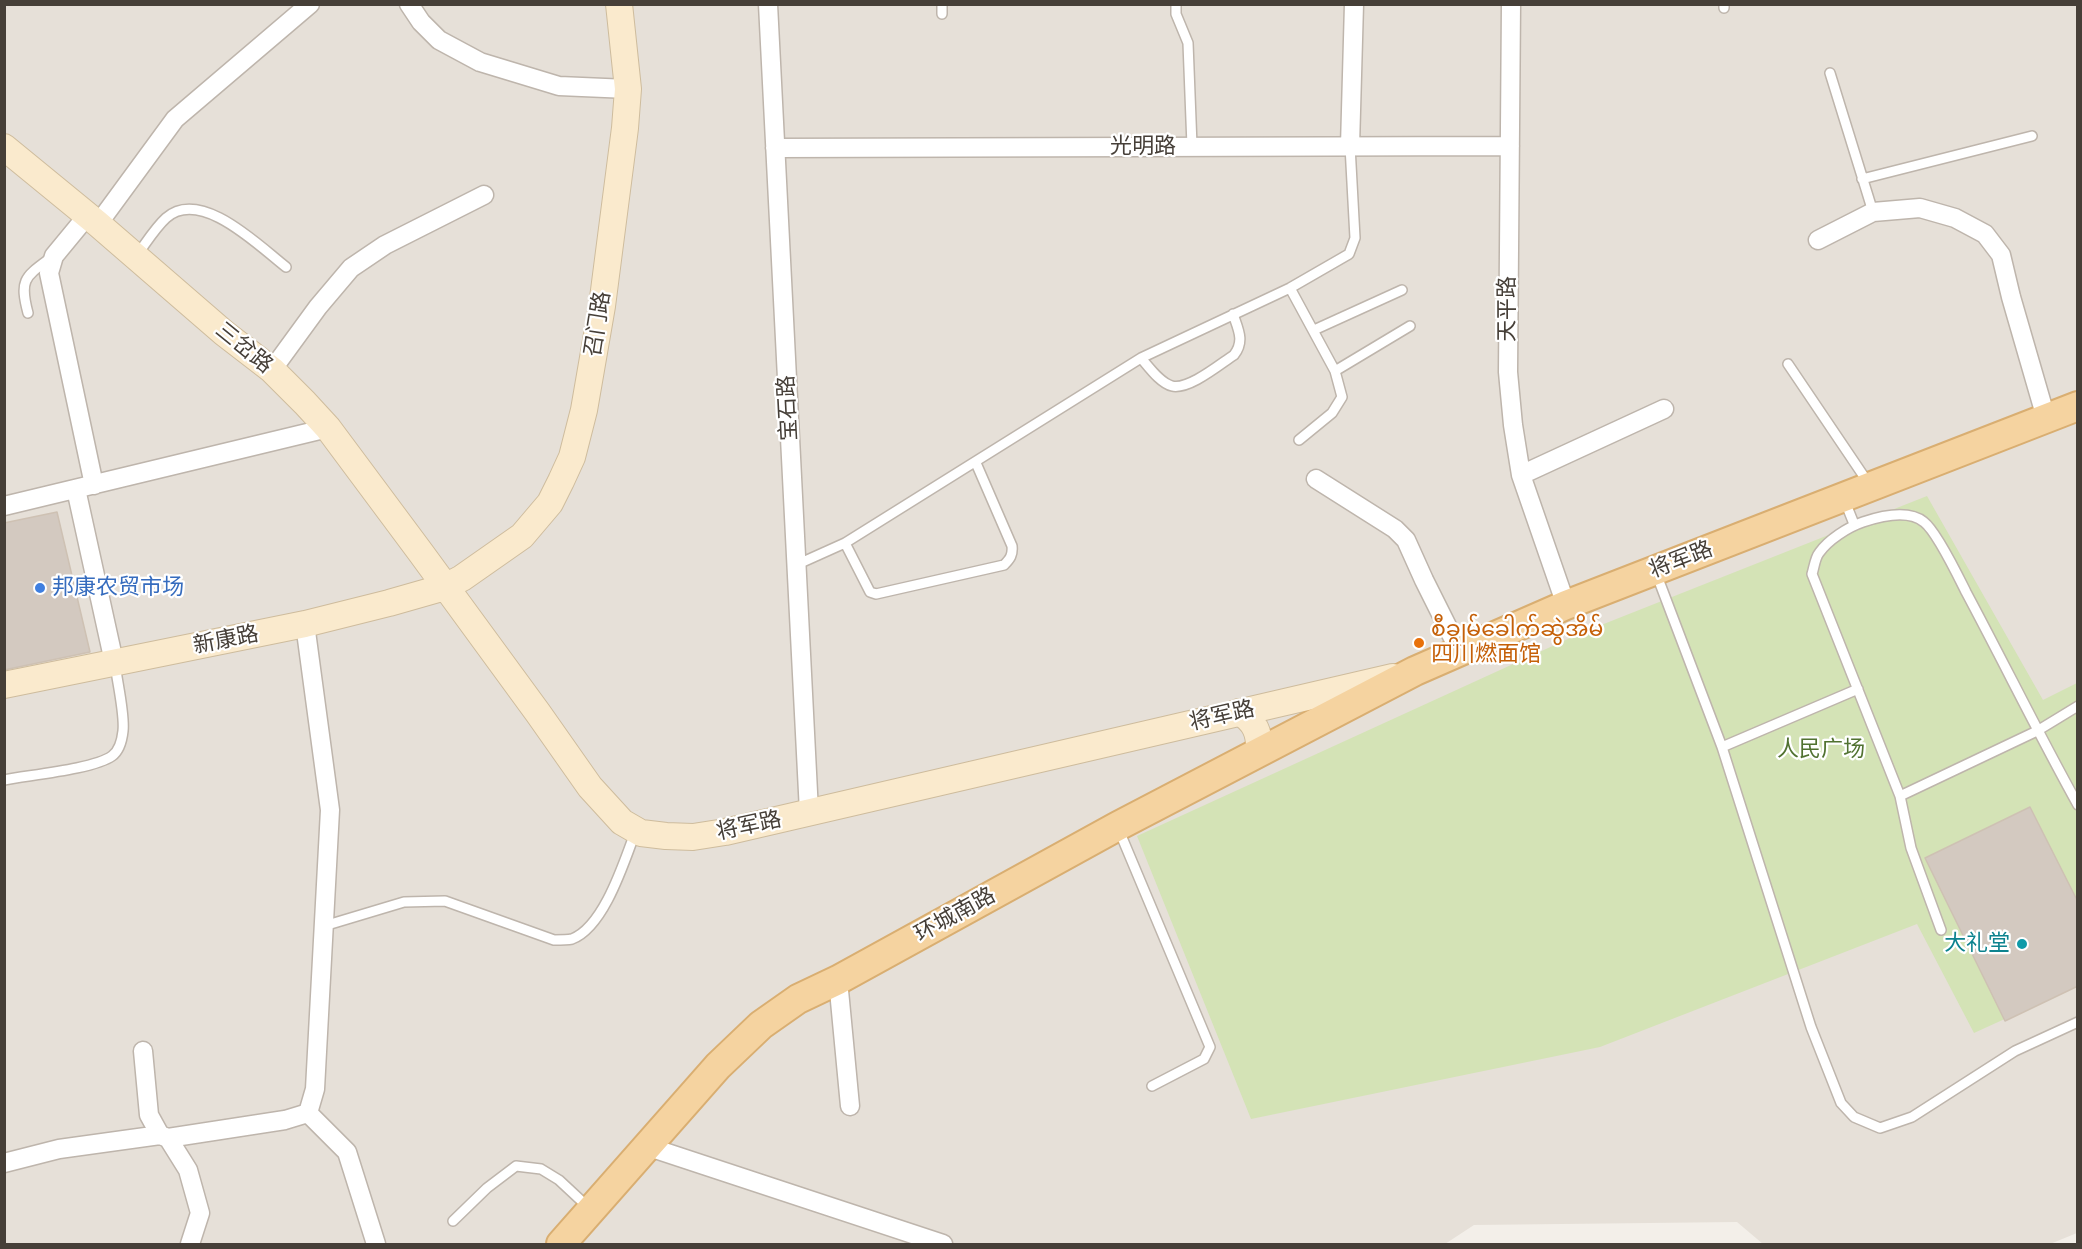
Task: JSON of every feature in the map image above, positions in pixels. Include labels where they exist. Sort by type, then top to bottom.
[{"type":"main road","name":"召门路","points":[[445,586],[482,566],[522,536],[550,503],[572,457],[584,410],[602,306],[626,128],[628,89],[619,4]]},
{"type":"main road","name":"三岔路","points":[[4,147],[224,333],[272,370],[328,428],[445,586]]},
{"type":"main road","name":"将军路","points":[[445,586],[590,788],[622,822],[636,830],[666,837],[693,837],[725,832],[1415,671],[1566,605],[2078,406]]},
{"type":"main road","name":"新康路","points":[[4,685],[305,624],[445,586]]},
{"type":"main road","name":"环城南路","points":[[561,1245],[718,1066],[762,1026],[798,999],[838,980],[1118,826],[1415,671]]},
{"type":"main road","points":[[1239,712],[1251,718],[1260,742],[1259,752]]},
{"type":"street","points":[[94,484],[49,273],[54,256],[93,220],[176,119],[310,4]]},
{"type":"street","points":[[409,4],[421,22],[440,40],[480,62],[559,86],[628,89]]},
{"type":"street","name":"宝石路","points":[[768,4],[809,812]]},
{"type":"street","points":[[1350,146],[1354,4]]},
{"type":"street","name":"天平路","points":[[1510,4],[1508,372],[1521,475],[1566,605]]},
{"type":"street","name":"光明路","points":[[775,148],[1510,146]]},
{"type":"street","points":[[272,370],[318,307],[351,268],[385,245],[484,195]]},
{"type":"street","points":[[1818,240],[1873,212],[1920,208],[1955,218],[1985,234],[2001,255],[2046,418]]},
{"type":"street","points":[[1521,475],[1664,409]]},
{"type":"street","points":[[4,506],[328,428]]},
{"type":"street","points":[[1316,479],[1395,529],[1406,540],[1460,652]]},
{"type":"street","points":[[76,489],[114,662]]},
{"type":"street","points":[[305,624],[330,810],[315,1089],[308,1113]]},
{"type":"street","points":[[838,980],[850,1106]]},
{"type":"street","points":[[143,1051],[149,1115],[188,1170],[199,1206],[200,1213],[190,1245]]},
{"type":"street","points":[[4,1163],[59,1149],[285,1120],[308,1113]]},
{"type":"street","points":[[308,1113],[347,1152],[376,1245]]},
{"type":"street","points":[[646,1146],[942,1245]]},
{"type":"lane","points":[[1176,4],[1176,14],[1188,43],[1192,146]]},
{"type":"lane","points":[[1830,73],[1873,212]]},
{"type":"lane","points":[[1862,179],[2032,136]]},
{"type":"lane","points":[[796,565],[845,543],[1141,358],[1290,288],[1349,254],[1355,237],[1350,146]]},
{"type":"lane","points":[[136,257],[166,218],[191,210],[208,213],[226,221],[286,267]]},
{"type":"lane","points":[[28,313],[22,289],[26,279],[54,256]]},
{"type":"lane","points":[[1290,288],[1335,371],[1342,397],[1332,413],[1299,440]]},
{"type":"lane","points":[[1314,330],[1402,290]]},
{"type":"lane","points":[[1141,358],[1156,375],[1171,386],[1186,386],[1234,355],[1240,348],[1242,340],[1233,314]]},
{"type":"lane","points":[[1335,371],[1410,326]]},
{"type":"lane","points":[[1788,364],[1870,487]]},
{"type":"lane","points":[[845,543],[870,592],[876,594],[1004,565],[1012,553],[1012,546],[976,463]]},
{"type":"lane","points":[[1844,497],[1854,524]]},
{"type":"lane","points":[[1941,930],[1911,848],[1900,796],[1812,574],[1818,554],[1837,536],[1854,524],[1879,516],[1910,515],[1925,523],[1953,566],[2037,731],[2078,805]]},
{"type":"lane","points":[[1655,571],[1722,747],[1811,1027],[1841,1103],[1854,1117],[1880,1128],[1912,1117],[2015,1051],[2078,1022]]},
{"type":"lane","points":[[4,780],[85,766],[104,761],[114,755],[120,744],[123,729],[114,662]]},
{"type":"lane","points":[[1722,747],[1858,689]]},
{"type":"lane","points":[[1900,796],[2037,731],[2078,706]]},
{"type":"lane","points":[[1118,826],[1210,1047],[1204,1059],[1152,1086]]},
{"type":"lane","points":[[324,926],[404,902],[445,901],[554,940],[573,938],[589,926],[612,895],[636,830]]},
{"type":"lane","points":[[453,1221],[487,1188],[516,1166],[541,1169],[559,1180],[592,1210]]},
{"type":"shaded area","points":[[5,5],[2077,5],[2077,1233],[2050,1244],[1763,1244],[1737,1222],[1474,1225],[1445,1244],[5,1244]]},
{"type":"green space","name":"人民广场","points":[[1927,496],[2043,700],[2077,683],[2077,986],[1974,1033],[1917,924],[1600,1047],[1251,1119],[1137,836],[1581,633]]},
{"type":"building","name":"邦康农贸市场","points":[[57,512],[90,652],[4,670],[4,523]]},
{"type":"building","name":"大礼堂","points":[[2030,807],[2078,902],[2078,986],[2005,1021],[1925,858]]},
{"type":"place","name":"邦康农贸市场","points":[[40,588]]},
{"type":"place","name":"စီချွမ်ခေါက်ဆွဲအိမ် 四川燃面馆","points":[[1419,643]]},
{"type":"place","name":"大礼堂","points":[[2022,944]]}]
